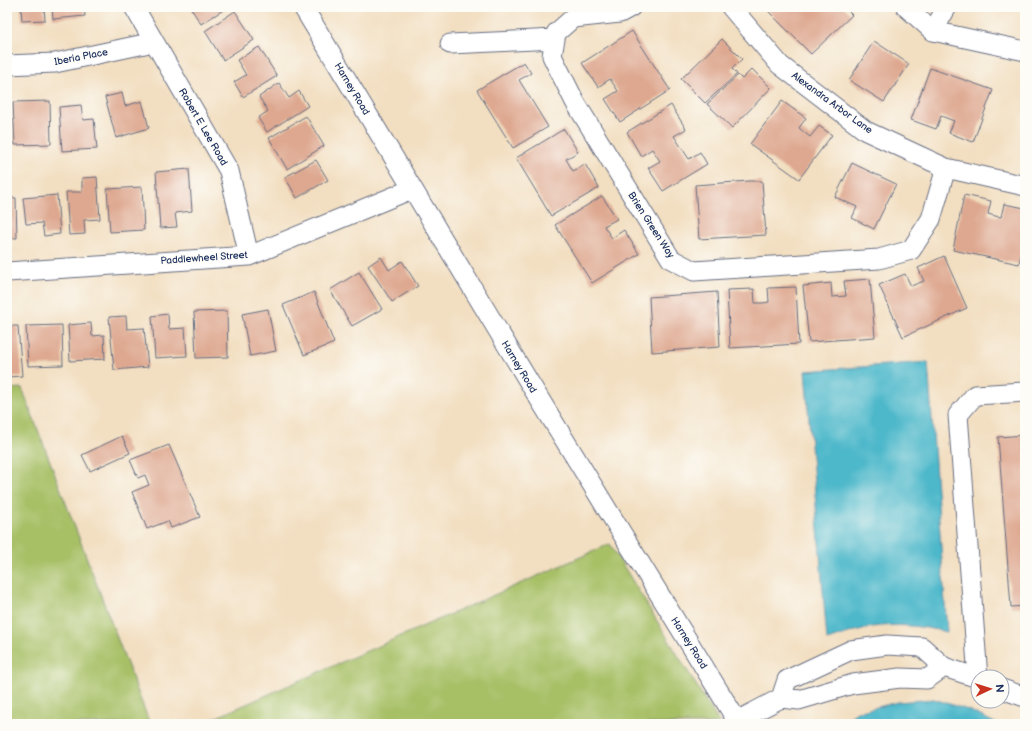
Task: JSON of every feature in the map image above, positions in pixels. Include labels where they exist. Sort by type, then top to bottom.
[{"type":"street","name":"Robert E Lee Road","points":[[134,7],[229,171],[249,256]]},
{"type":"street","name":"Harney Road","points":[[304,7],[528,382],[738,722]]},
{"type":"street","points":[[450,44],[555,39],[556,33],[573,18],[620,13],[631,7]]},
{"type":"street","name":"Alexandra Arbor Lane","points":[[731,7],[780,65],[866,131],[946,168],[1025,186]]},
{"type":"street","points":[[906,7],[933,31],[1025,51]]},
{"type":"street","points":[[933,31],[947,7]]},
{"type":"street","name":"Brien Green Way","points":[[555,39],[552,56],[575,102],[671,260],[694,271],[878,259],[911,250],[932,219],[946,168]]},
{"type":"street","name":"Iberia Place","points":[[7,66],[54,63],[154,42]]},
{"type":"street","name":"Paddlewheel Street","points":[[7,272],[249,256],[412,189]]},
{"type":"street","points":[[977,669],[958,415],[975,395],[1025,392]]},
{"type":"street","points":[[781,698],[787,680],[851,650],[887,645],[922,647],[944,667],[970,675]]},
{"type":"street","points":[[738,722],[781,698],[799,700],[853,684],[900,678],[927,679],[944,667]]},
{"type":"street","points":[[1010,692],[1025,697]]},
{"type":"green space","points":[[22,388],[150,724],[7,724],[7,389]]},
{"type":"green space","points":[[610,544],[720,724],[201,724]]},
{"type":"water","points":[[928,362],[947,632],[914,626],[881,626],[860,630],[827,640],[805,371]]},
{"type":"water","points":[[934,699],[968,710],[997,724],[840,724],[857,712],[898,702]]},
{"type":"building","points":[[21,7],[44,7],[45,20],[22,21]]},
{"type":"building","points":[[52,7],[84,7],[85,16],[53,19]]},
{"type":"building","points":[[190,7],[228,7],[201,24]]},
{"type":"building","points":[[764,7],[844,7],[852,15],[811,54]]},
{"type":"building","points":[[235,11],[254,40],[223,60],[205,31]]},
{"type":"building","points":[[632,31],[670,90],[620,122],[605,99],[618,91],[610,79],[598,87],[582,63]]},
{"type":"building","points":[[722,39],[742,59],[732,69],[737,74],[705,103],[681,79]]},
{"type":"building","points":[[874,41],[909,64],[884,102],[849,80]]},
{"type":"building","points":[[259,47],[277,76],[243,97],[234,82],[246,75],[237,60]]},
{"type":"building","points":[[524,62],[531,73],[519,80],[548,127],[513,148],[477,90]]},
{"type":"building","points":[[930,68],[993,90],[973,142],[949,133],[954,121],[941,116],[936,129],[911,120]]},
{"type":"building","points":[[752,69],[771,88],[732,128],[707,104],[738,75],[742,79]]},
{"type":"building","points":[[279,83],[289,98],[299,91],[308,106],[267,132],[258,118],[268,111],[259,97]]},
{"type":"building","points":[[122,93],[125,106],[142,101],[149,128],[116,138],[105,97]]},
{"type":"building","points":[[50,101],[51,144],[15,145],[13,102]]},
{"type":"building","points":[[782,101],[806,118],[799,128],[810,137],[819,126],[832,135],[799,179],[750,144]]},
{"type":"building","points":[[81,105],[83,120],[94,119],[97,149],[62,151],[59,107]]},
{"type":"building","points":[[671,105],[686,129],[674,136],[689,159],[700,152],[707,164],[663,191],[648,168],[660,161],[652,149],[641,156],[627,132]]},
{"type":"building","points":[[306,116],[324,146],[287,169],[269,138]]},
{"type":"building","points":[[564,129],[578,152],[566,159],[573,171],[585,164],[599,188],[551,216],[516,158]]},
{"type":"building","points":[[1025,131],[1025,155],[1022,154]]},
{"type":"building","points":[[316,160],[328,180],[297,198],[285,177]]},
{"type":"building","points":[[852,163],[896,184],[874,229],[852,218],[857,207],[835,197]]},
{"type":"building","points":[[189,169],[192,211],[175,213],[177,227],[160,228],[156,172]]},
{"type":"building","points":[[97,177],[100,219],[84,220],[85,234],[69,235],[66,192],[82,192],[82,178]]},
{"type":"building","points":[[762,181],[766,235],[699,239],[695,185]]},
{"type":"building","points":[[142,187],[144,230],[110,232],[107,189]]},
{"type":"building","points":[[57,195],[60,234],[44,236],[42,223],[26,224],[23,198]]},
{"type":"building","points":[[964,195],[991,201],[988,214],[995,216],[1001,217],[1004,204],[1025,208],[1025,236],[1019,264],[953,250]]},
{"type":"building","points":[[602,196],[617,219],[604,226],[609,234],[612,238],[624,230],[639,254],[592,283],[555,225]]},
{"type":"building","points":[[7,198],[16,198],[17,238],[7,238]]},
{"type":"building","points":[[944,256],[967,308],[903,337],[879,285],[905,274],[911,286],[924,281],[918,268]]},
{"type":"building","points":[[381,257],[389,270],[402,261],[418,286],[392,302],[368,266]]},
{"type":"building","points":[[359,272],[382,309],[352,326],[330,290]]},
{"type":"building","points":[[870,279],[875,337],[809,342],[803,286],[831,283],[832,297],[846,296],[844,281]]},
{"type":"building","points":[[796,287],[799,344],[730,348],[727,290],[754,289],[755,303],[763,303],[769,302],[768,288]]},
{"type":"building","points":[[314,292],[334,343],[304,355],[283,305]]},
{"type":"building","points":[[717,292],[720,347],[652,352],[649,297]]},
{"type":"building","points":[[268,309],[276,351],[250,356],[242,314]]},
{"type":"building","points":[[227,311],[228,357],[196,358],[194,312]]},
{"type":"building","points":[[168,314],[169,329],[185,328],[187,356],[155,358],[152,316]]},
{"type":"building","points":[[126,316],[127,329],[144,328],[148,367],[114,370],[109,317]]},
{"type":"building","points":[[91,323],[92,336],[104,335],[105,359],[70,361],[68,325]]},
{"type":"building","points":[[62,325],[63,365],[28,366],[26,326]]},
{"type":"building","points":[[7,326],[18,326],[22,376],[7,377]]},
{"type":"building","points":[[1025,435],[1025,606],[1011,607],[998,437]]},
{"type":"building","points":[[122,436],[130,453],[90,471],[82,455]]},
{"type":"building","points":[[169,445],[200,517],[171,528],[168,521],[147,529],[132,492],[149,485],[145,475],[138,478],[130,460]]}]
